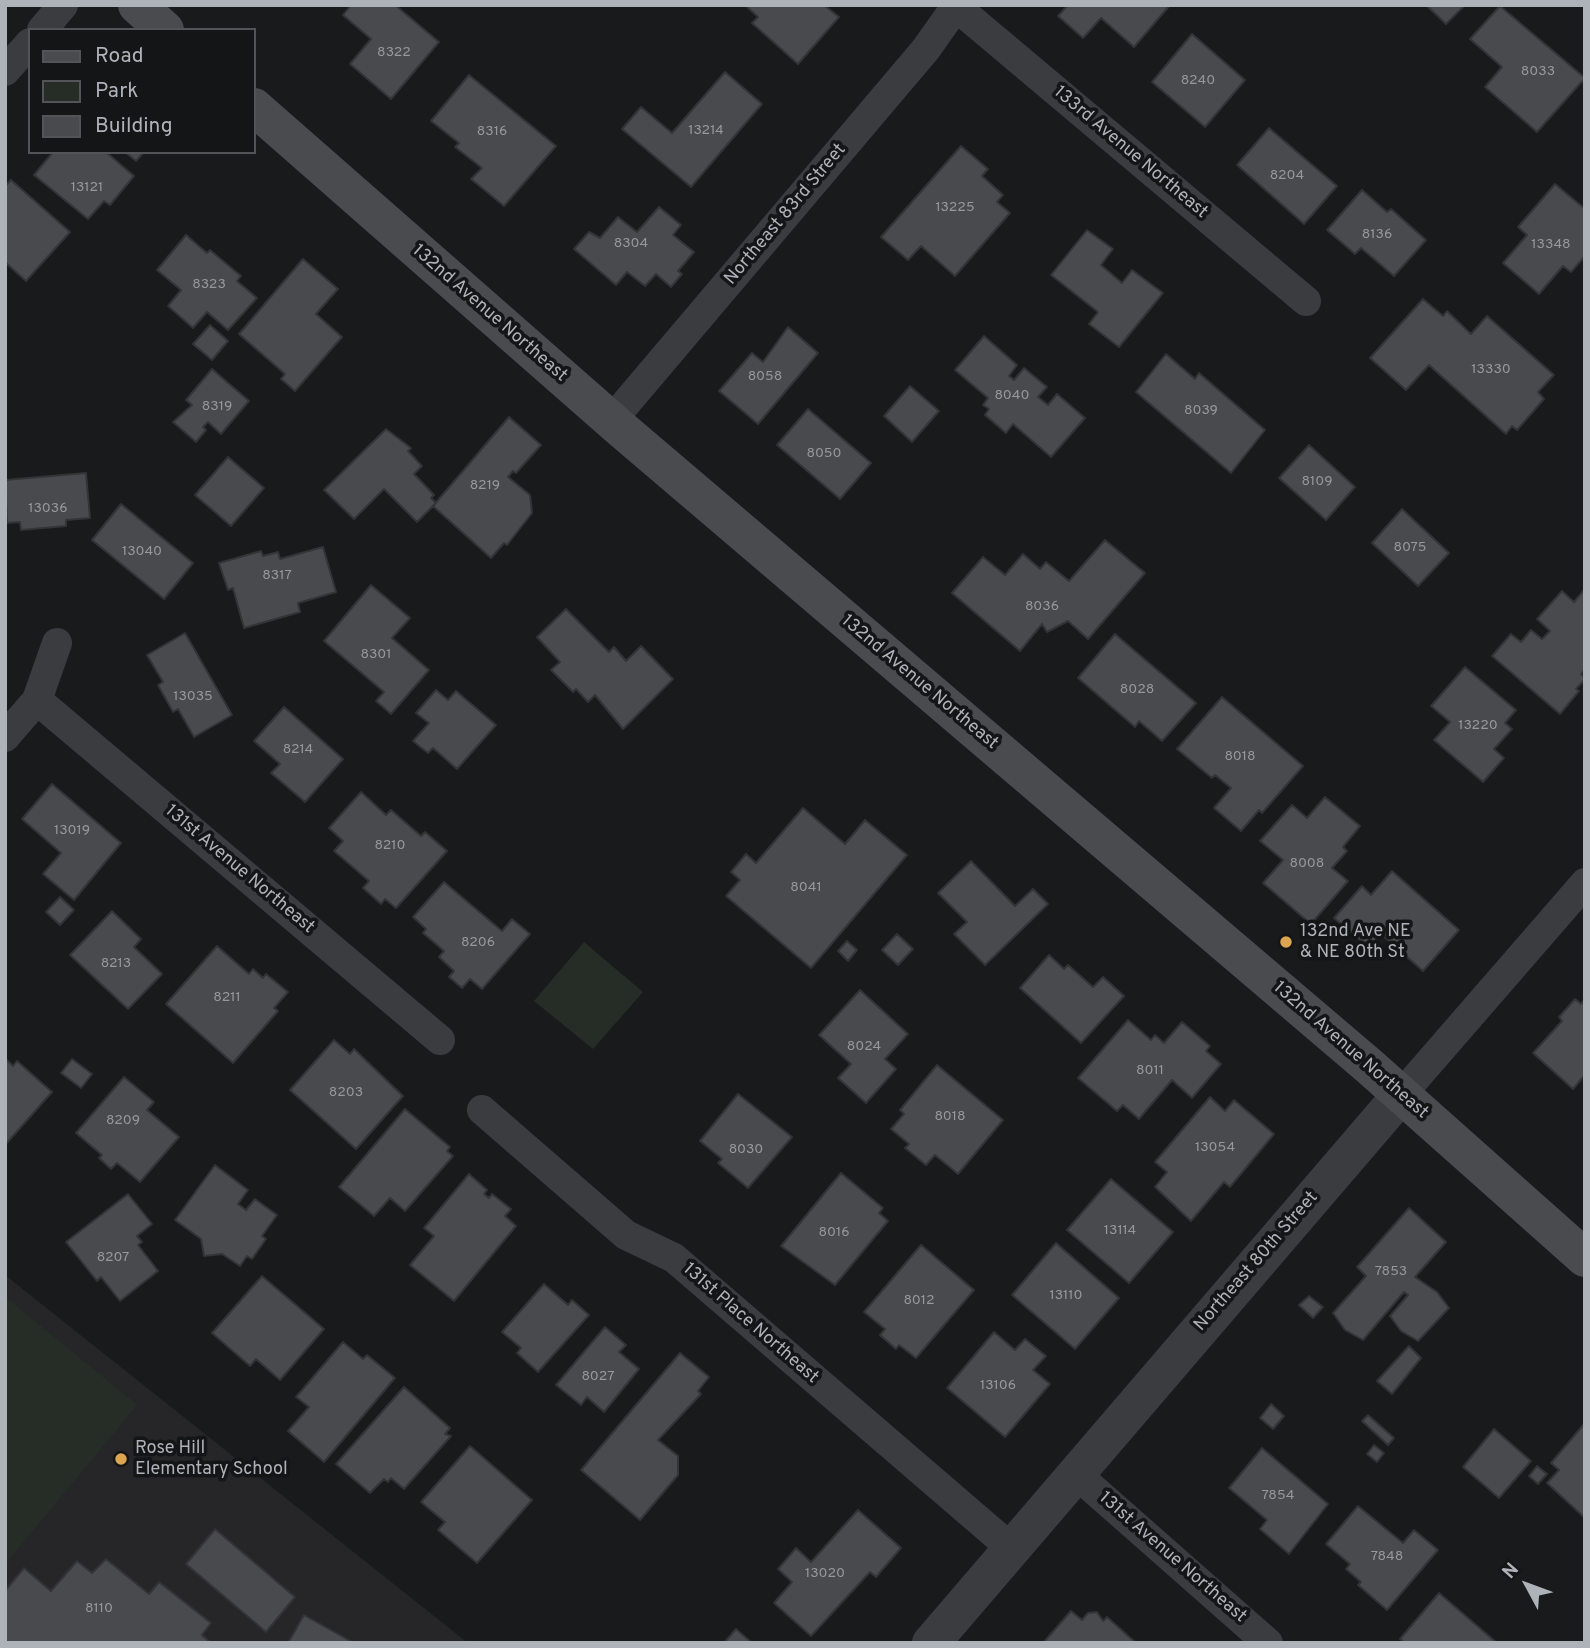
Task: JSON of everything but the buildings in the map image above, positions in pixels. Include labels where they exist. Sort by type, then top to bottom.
[{"type":"main road","points":[[137,5],[163,28]]},
{"type":"main road","name":"132nd Avenue Northeast","points":[[256,109],[611,421],[1401,1095],[1585,1258]]},
{"type":"street","points":[[44,28],[63,5]]},
{"type":"street","name":"133rd Avenue Northeast","points":[[956,6],[1306,301]]},
{"type":"street","name":"Northeast 83rd Street","points":[[611,421],[926,49],[956,6]]},
{"type":"street","points":[[5,71],[28,45]]},
{"type":"street","points":[[5,737],[37,700],[57,643]]},
{"type":"street","name":"131st Avenue Northeast","points":[[37,700],[440,1040]]},
{"type":"street","name":"Northeast 80th Street","points":[[931,1643],[1585,883]]},
{"type":"street","name":"131st Place Northeast","points":[[482,1110],[626,1235],[674,1258],[1011,1548]]},
{"type":"street","name":"131st Avenue Northeast","points":[[1075,1473],[1268,1643]]},
{"type":"shaded area","name":"Rose Hill Elementary School","points":[[5,1275],[468,1643],[5,1643]]},
{"type":"green space","points":[[584,942],[643,992],[593,1049],[534,1001]]},
{"type":"green space","points":[[5,1297],[137,1405],[5,1564]]},
{"type":"place","name":"132nd Ave NE & NE 80th St","points":[[1286,942]]},
{"type":"place","name":"Rose Hill Elementary School","points":[[121,1459]]}]
